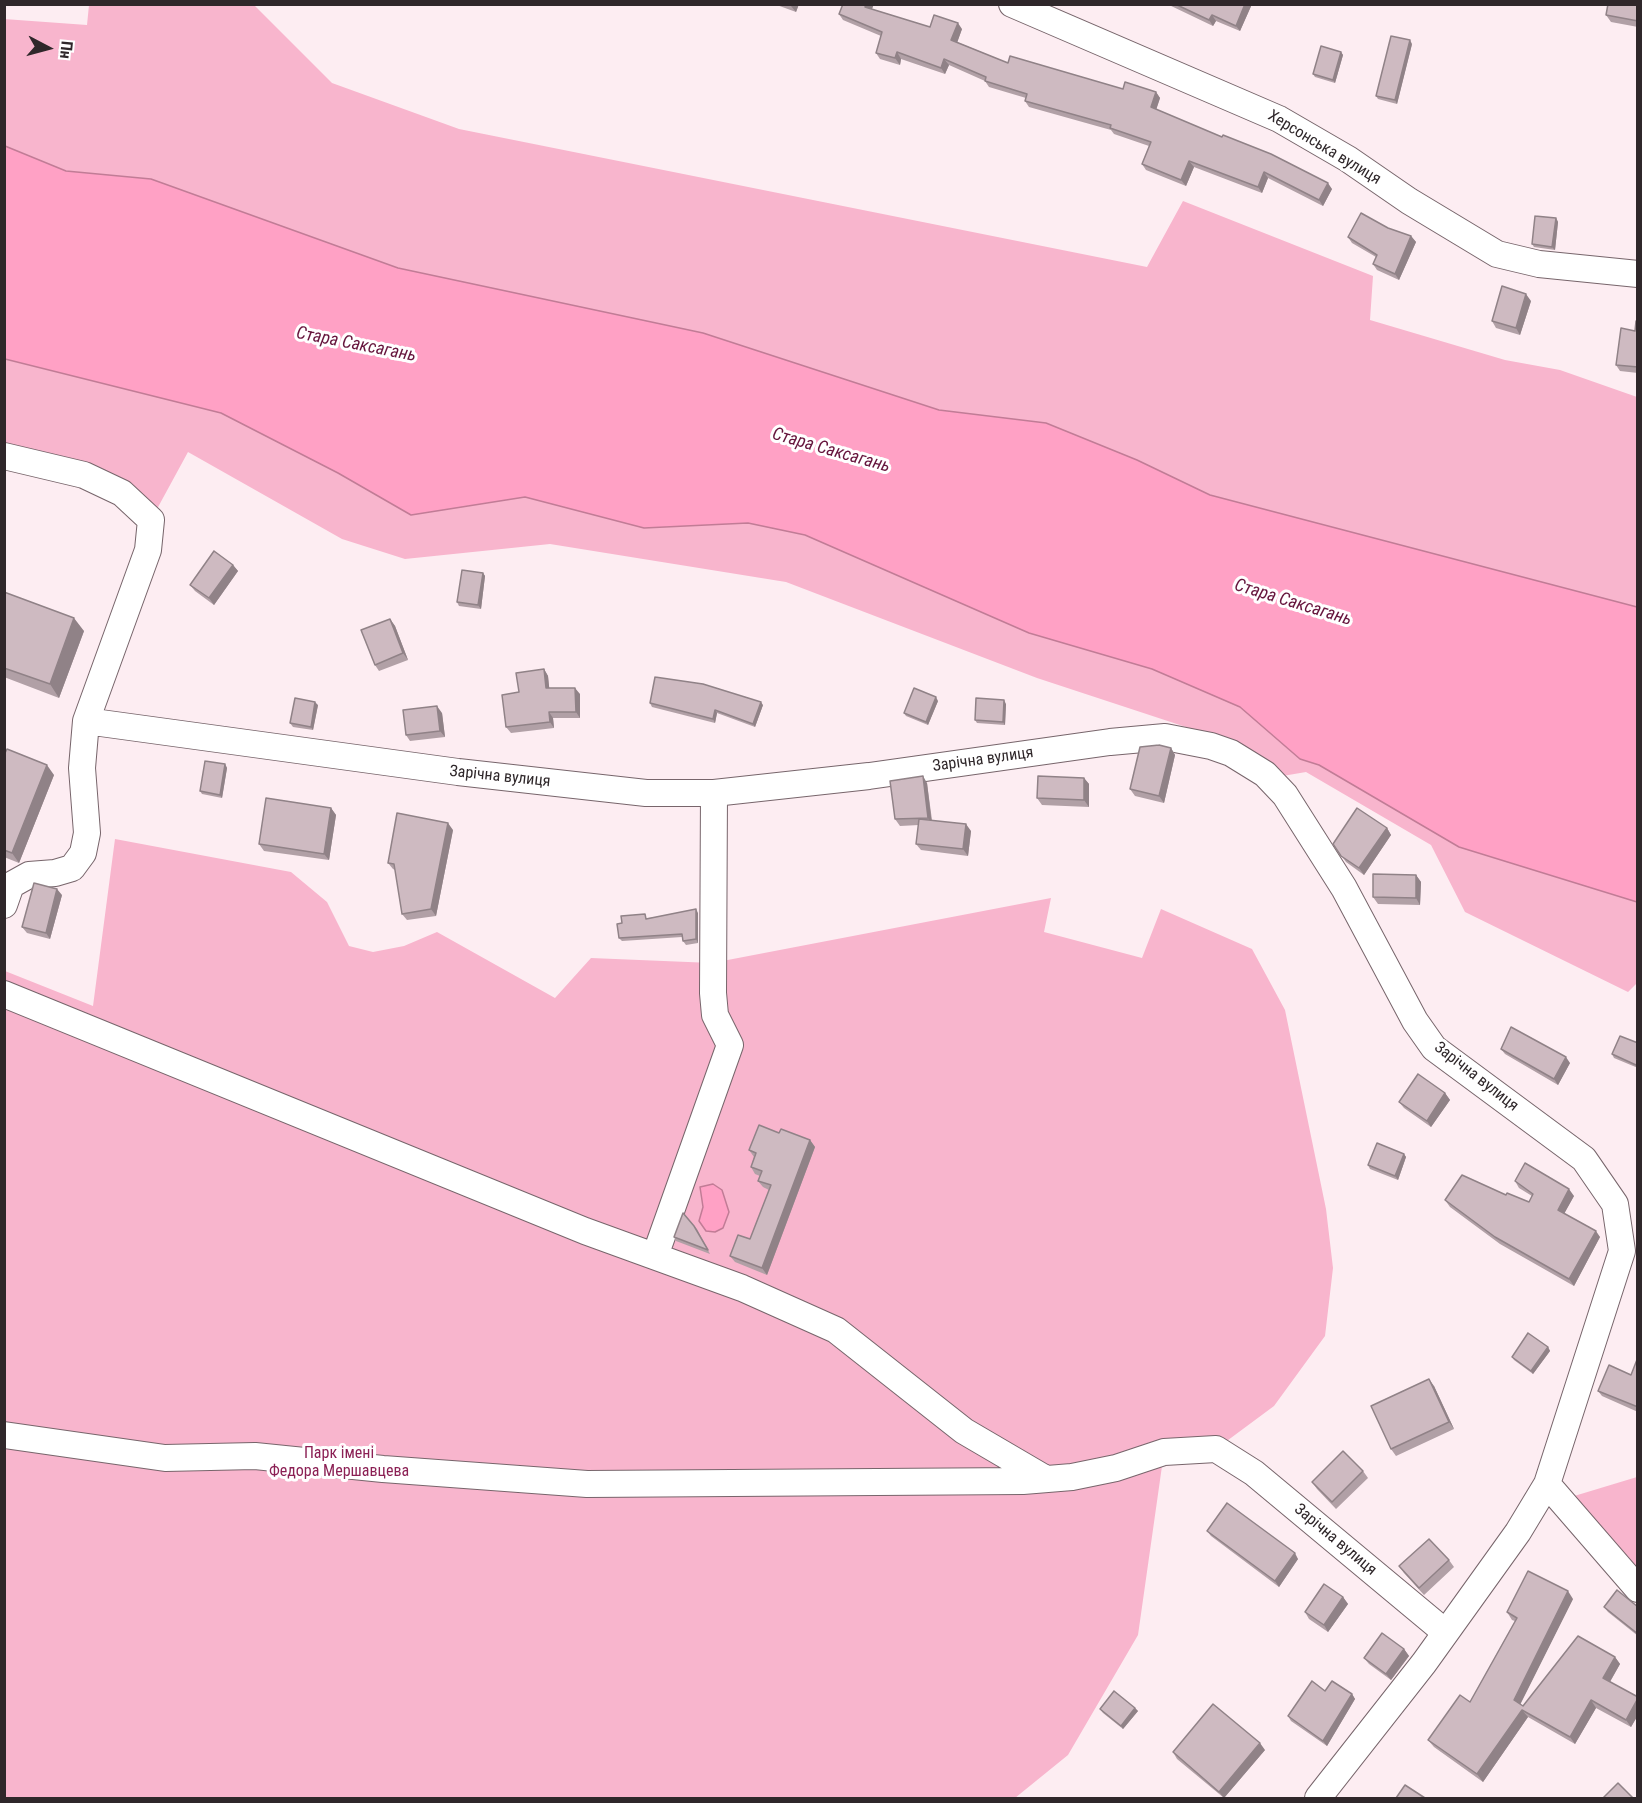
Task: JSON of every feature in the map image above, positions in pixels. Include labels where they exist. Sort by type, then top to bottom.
[{"type":"street","name":"Херсонська вулиця","points":[[1012,4],[1280,119],[1497,254],[1539,264],[1638,274]]},
{"type":"street","points":[[4,456],[93,480],[122,493],[151,520],[148,549],[86,722],[82,768],[87,833],[83,853],[72,868],[55,873],[29,875],[11,885],[4,905]]},
{"type":"street","name":"Зарічна вулиця","points":[[86,722],[458,772],[646,793],[714,793],[869,776],[1146,739],[1185,740],[1231,753],[1264,774],[1285,795],[1344,888],[1415,1022],[1434,1048],[1584,1159],[1615,1204],[1630,1243],[1547,1484],[1518,1532],[1318,1798]]},
{"type":"street","points":[[655,1256],[730,1045],[715,1015],[713,993],[714,793]]},
{"type":"street","points":[[4,994],[585,1231],[742,1288],[836,1330],[964,1431],[1046,1479]]},
{"type":"street","name":"Зарічна вулиця","points":[[4,1435],[165,1458],[255,1456],[392,1470],[587,1484],[1046,1479],[1116,1468],[1164,1452],[1216,1449],[1254,1473],[1445,1632]]},
{"type":"street","points":[[1547,1484],[1638,1589]]},
{"type":"green space","points":[[89,5],[254,5],[332,83],[459,129],[1147,267],[1183,201],[1373,276],[1370,320],[1505,360],[1560,370],[1637,397],[1637,607],[1210,495],[1137,460],[1046,423],[939,410],[703,333],[398,268],[151,179],[66,171],[5,146],[4,19],[87,25]]},
{"type":"green space","points":[[4,359],[221,413],[338,473],[411,515],[525,497],[644,528],[748,523],[805,535],[1029,633],[1152,669],[1240,707],[1300,759],[1319,765],[1459,847],[1637,902],[1637,983],[1628,992],[1465,912],[1431,845],[1306,772],[1265,779],[1192,729],[1037,678],[786,582],[550,544],[405,559],[342,539],[188,452],[151,520],[122,493],[5,456]]},
{"type":"green space","name":"Парк імені Федора Мершавцева","points":[[115,839],[291,872],[327,902],[349,946],[373,952],[404,946],[437,932],[555,998],[591,958],[712,963],[1051,898],[1044,932],[1142,958],[1161,909],[1252,949],[1285,1010],[1326,1209],[1333,1268],[1325,1336],[1274,1406],[1216,1449],[1164,1452],[1138,1635],[1068,1755],[1015,1798],[5,1798],[5,971],[93,1006]]},
{"type":"green space","points":[[1637,1477],[1637,1589],[1561,1500]]},
{"type":"water","name":"Стара Саксагань","points":[[5,146],[66,171],[151,179],[398,268],[703,333],[939,410],[1046,423],[1137,460],[1210,495],[1637,607],[1637,902],[1459,847],[1319,765],[1300,759],[1240,707],[1152,669],[1029,633],[805,535],[748,523],[644,528],[525,497],[411,515],[338,473],[221,413],[5,359]]},
{"type":"water","points":[[713,1184],[722,1190],[729,1212],[723,1228],[715,1232],[706,1231],[699,1221],[703,1207],[700,1187]]},
{"type":"building","points":[[843,4],[866,4],[865,7],[930,27],[934,15],[958,23],[951,40],[1008,63],[1010,56],[1123,89],[1125,82],[1156,92],[1151,107],[1222,137],[1223,135],[1271,154],[1328,183],[1319,200],[1264,172],[1258,187],[1189,161],[1181,180],[1142,164],[1151,142],[1110,128],[1111,125],[1025,101],[1027,94],[985,81],[986,77],[944,59],[941,68],[897,52],[895,58],[876,53],[882,32],[839,14]]},
{"type":"building","points":[[1175,4],[1245,4],[1236,26],[1212,15],[1209,20]]},
{"type":"building","points":[[1608,4],[1638,4],[1638,21],[1606,15]]},
{"type":"building","points":[[1391,36],[1410,40],[1395,100],[1376,96]]},
{"type":"building","points":[[1321,46],[1341,52],[1333,80],[1313,74]]},
{"type":"building","points":[[1361,213],[1388,228],[1411,236],[1395,274],[1373,264],[1377,255],[1348,237]]},
{"type":"building","points":[[1535,216],[1556,218],[1552,247],[1532,244]]},
{"type":"building","points":[[1502,286],[1526,294],[1516,328],[1492,321]]},
{"type":"building","points":[[1636,321],[1638,321],[1638,367],[1616,365],[1621,328],[1635,331]]},
{"type":"building","points":[[214,551],[233,565],[209,598],[190,585]]},
{"type":"building","points":[[462,570],[483,573],[478,605],[457,602]]},
{"type":"building","points":[[4,592],[74,618],[50,684],[4,668]]},
{"type":"building","points":[[390,619],[403,653],[375,665],[361,630]]},
{"type":"building","points":[[544,669],[546,688],[575,688],[576,712],[549,712],[550,722],[506,727],[502,695],[519,692],[516,673]]},
{"type":"building","points":[[655,677],[703,684],[761,702],[753,724],[715,710],[713,719],[650,703]]},
{"type":"building","points":[[914,688],[936,697],[926,722],[904,713]]},
{"type":"building","points":[[295,698],[315,702],[311,727],[290,723]]},
{"type":"building","points":[[976,698],[1004,700],[1003,722],[975,720]]},
{"type":"building","points":[[437,706],[440,731],[406,735],[403,710]]},
{"type":"building","points":[[1159,745],[1171,748],[1159,796],[1130,789],[1140,747]]},
{"type":"building","points":[[7,749],[47,765],[12,853],[4,850],[4,755]]},
{"type":"building","points":[[205,761],[225,764],[220,795],[200,791]]},
{"type":"building","points":[[923,776],[928,818],[895,819],[890,781]]},
{"type":"building","points":[[1038,776],[1084,778],[1084,800],[1037,798]]},
{"type":"building","points":[[266,798],[331,808],[324,854],[259,844]]},
{"type":"building","points":[[1357,808],[1387,828],[1359,868],[1341,856],[1333,844]]},
{"type":"building","points":[[397,813],[448,823],[431,909],[402,914],[394,864],[388,863]]},
{"type":"building","points":[[919,819],[966,824],[963,849],[916,844]]},
{"type":"building","points":[[1373,874],[1416,875],[1416,898],[1373,897]]},
{"type":"building","points":[[34,883],[57,889],[46,933],[22,927]]},
{"type":"building","points":[[696,909],[696,939],[683,941],[682,934],[619,938],[617,924],[622,923],[621,916],[645,914],[646,919]]},
{"type":"building","points":[[1511,1027],[1566,1057],[1554,1079],[1501,1049]]},
{"type":"building","points":[[1620,1036],[1638,1043],[1636,1065],[1612,1054]]},
{"type":"building","points":[[1418,1074],[1445,1093],[1427,1121],[1399,1102]]},
{"type":"building","points":[[759,1125],[779,1133],[781,1129],[810,1140],[762,1268],[730,1256],[738,1235],[750,1239],[771,1185],[758,1181],[762,1171],[751,1167],[756,1153],[749,1150]]},
{"type":"building","points":[[1377,1143],[1404,1154],[1395,1176],[1368,1165]]},
{"type":"building","points":[[1525,1163],[1569,1189],[1558,1210],[1596,1231],[1569,1279],[1495,1237],[1445,1200],[1462,1175],[1506,1195],[1507,1193],[1529,1202],[1533,1194],[1515,1181]]},
{"type":"building","points":[[683,1213],[694,1226],[708,1250],[674,1237]]},
{"type":"building","points":[[1528,1333],[1548,1347],[1531,1371],[1512,1357]]},
{"type":"building","points":[[1638,1357],[1638,1407],[1598,1391],[1609,1365],[1631,1375]]},
{"type":"building","points":[[1429,1379],[1449,1422],[1391,1449],[1371,1406]]},
{"type":"building","points":[[1343,1451],[1363,1471],[1332,1502],[1312,1482]]},
{"type":"building","points":[[1227,1503],[1295,1553],[1275,1581],[1207,1531]]},
{"type":"building","points":[[1429,1539],[1449,1560],[1419,1588],[1399,1566]]},
{"type":"building","points":[[1528,1571],[1568,1591],[1514,1700],[1523,1706],[1578,1636],[1615,1657],[1603,1678],[1638,1698],[1626,1720],[1591,1700],[1570,1737],[1522,1710],[1477,1774],[1428,1740],[1460,1695],[1470,1702],[1517,1618],[1507,1612]]},
{"type":"building","points":[[1324,1584],[1343,1597],[1324,1625],[1305,1612]]},
{"type":"building","points":[[1617,1590],[1638,1607],[1638,1634],[1604,1607]]},
{"type":"building","points":[[1382,1633],[1404,1649],[1386,1674],[1364,1658]]},
{"type":"building","points":[[1312,1681],[1325,1691],[1332,1681],[1352,1694],[1323,1741],[1288,1716]]},
{"type":"building","points":[[1114,1691],[1135,1708],[1121,1726],[1100,1709]]},
{"type":"building","points":[[1213,1704],[1260,1743],[1219,1792],[1173,1752]]},
{"type":"building","points":[[1618,1783],[1633,1798],[1603,1798]]},
{"type":"building","points":[[1405,1785],[1425,1798],[1396,1798]]}]
